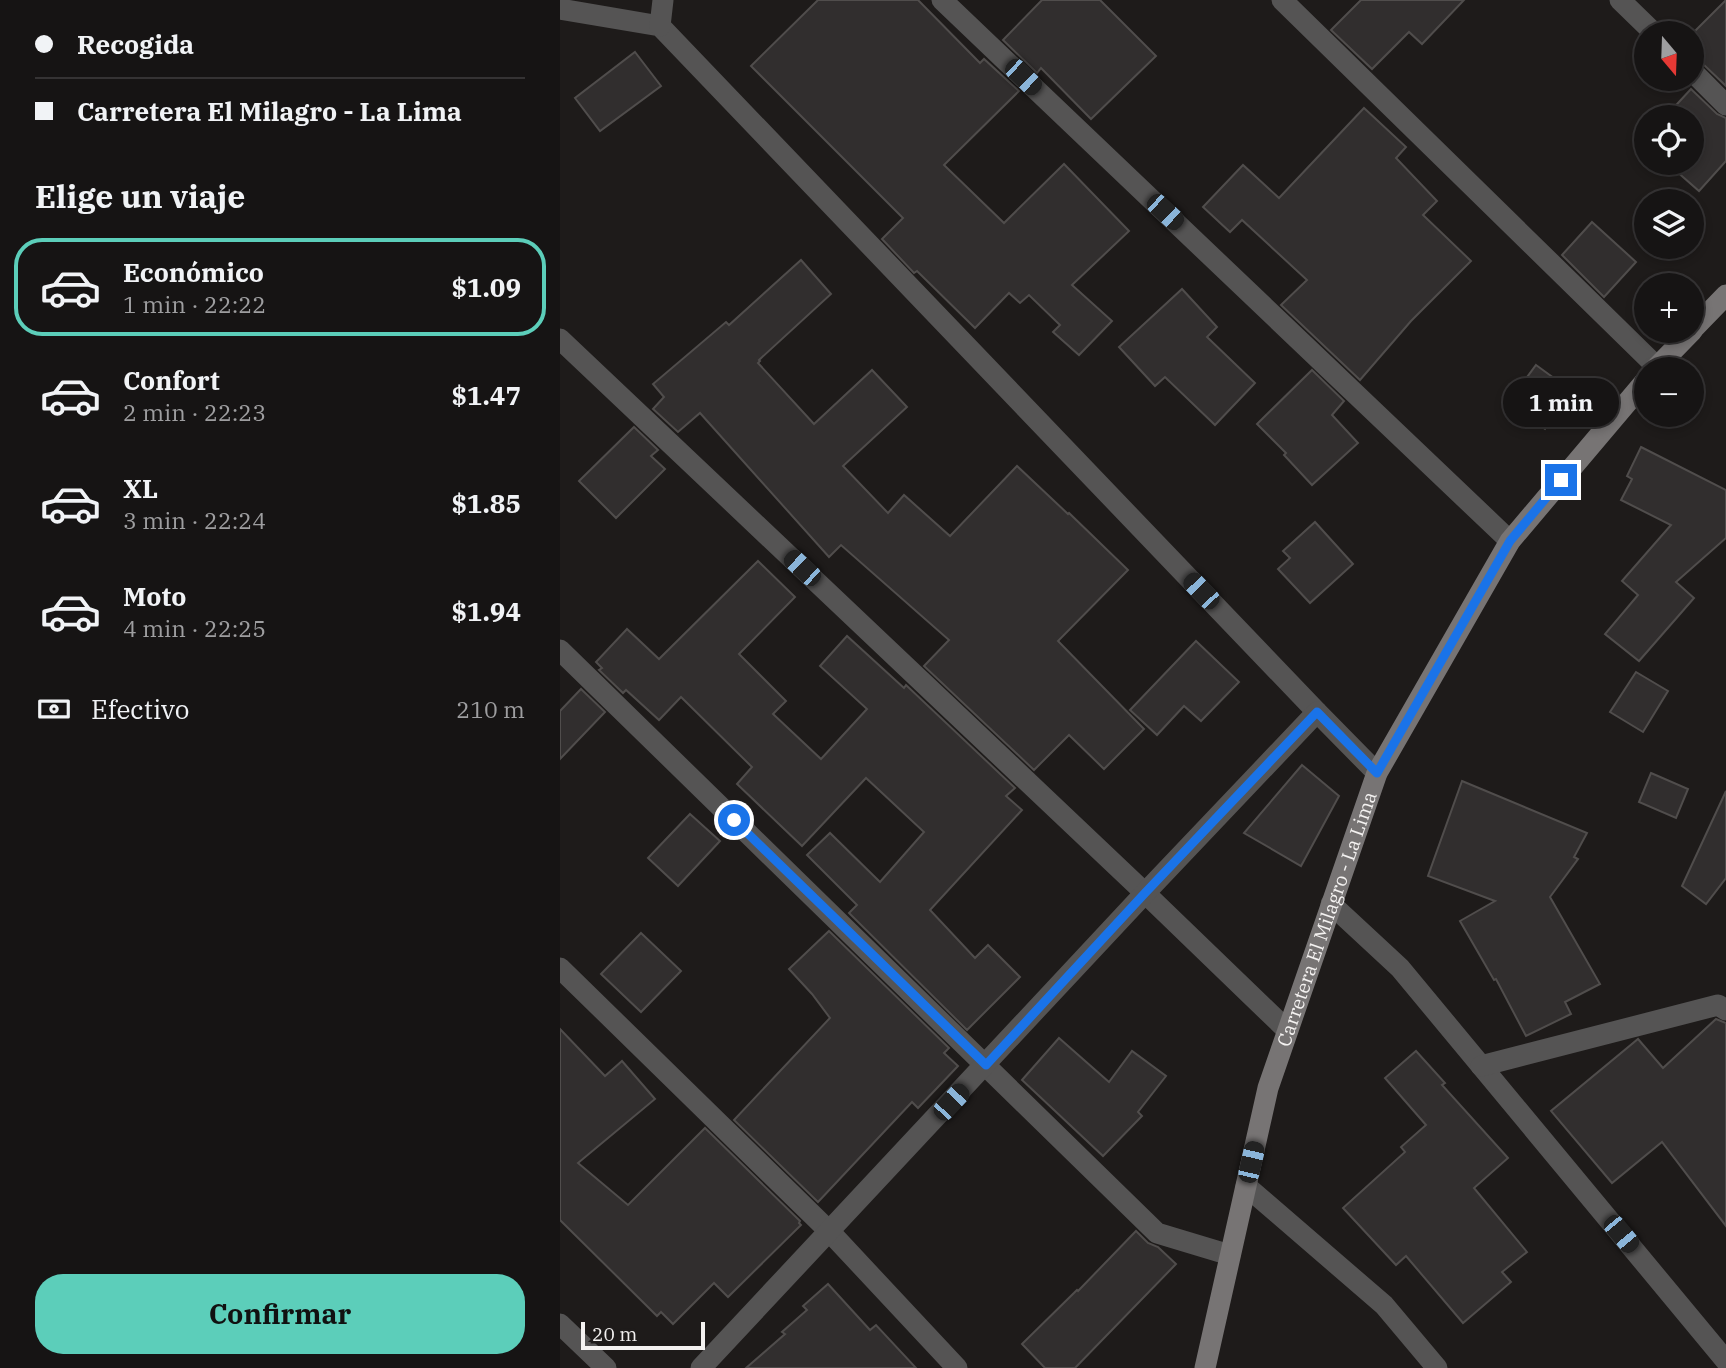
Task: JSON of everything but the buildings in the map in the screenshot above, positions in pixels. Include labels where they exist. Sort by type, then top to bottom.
[{"type":"main road","name":"Carretera El Milagro - La Lima","points":[[1704,318],[1726,295]]},
{"type":"main road","name":"Carretera El Milagro - La Lima","points":[[1667,357],[1680,343]]},
{"type":"main road","name":"Carretera El Milagro - La Lima","points":[[1205,1368],[1268,1087],[1377,773],[1510,541],[1634,394]]},
{"type":"street","points":[[660,26],[663,0]]},
{"type":"street","points":[[942,0],[1510,541]]},
{"type":"street","points":[[1282,0],[1638,357]]},
{"type":"street","points":[[1620,0],[1642,21]]},
{"type":"street","points":[[560,9],[660,26],[1377,773]]},
{"type":"street","points":[[1704,83],[1726,105]]},
{"type":"street","points":[[560,339],[1287,1030]]},
{"type":"street","points":[[560,650],[1157,1233],[1230,1255]]},
{"type":"street","points":[[701,1368],[1317,712]]},
{"type":"street","points":[[1331,904],[1400,968],[1726,1361]]},
{"type":"street","points":[[560,968],[829,1231],[957,1368]]},
{"type":"street","points":[[1481,1066],[1718,1006],[1726,1010]]},
{"type":"street","points":[[1246,1186],[1384,1305],[1437,1368]]},
{"type":"street","points":[[560,1324],[606,1368]]},
{"type":"route","points":[[734,820],[986,1065],[1317,712],[1377,773],[1510,541],[1561,480]]}]
